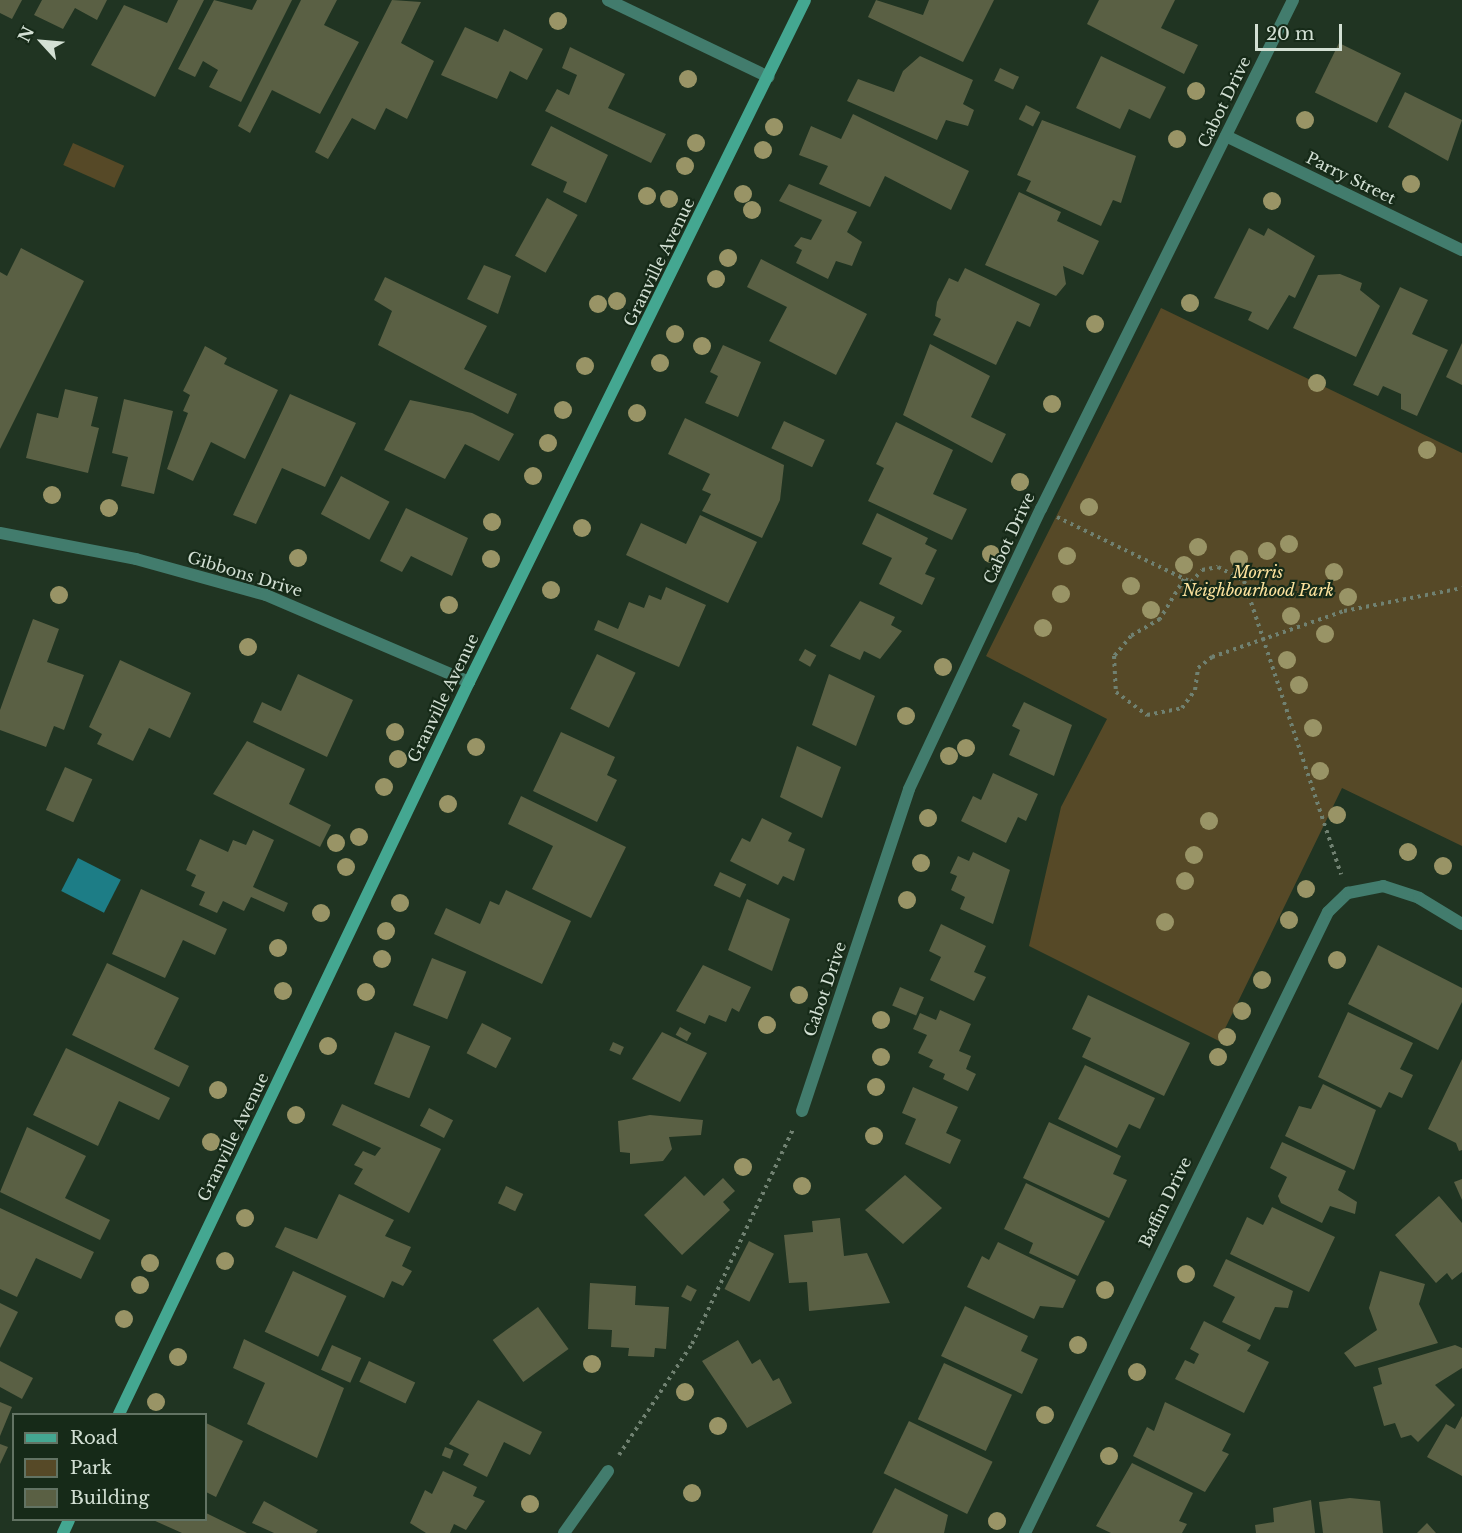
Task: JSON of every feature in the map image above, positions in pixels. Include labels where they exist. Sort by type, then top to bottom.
[{"type":"street","points":[[608,0],[769,77]]},
{"type":"street","name":"Granville Avenue","points":[[119,1413],[469,682],[805,0]]},
{"type":"street","name":"Cabot Drive","points":[[802,1111],[909,789],[1041,509],[1293,0]]},
{"type":"street","name":"Parry Street","points":[[1226,136],[1462,250]]},
{"type":"street","name":"Gibbons Drive","points":[[0,534],[136,559],[266,595],[469,682]]},
{"type":"street","points":[[1348,893],[1383,886],[1399,889],[1462,924]]},
{"type":"street","name":"Baffin Drive","points":[[1025,1533],[1321,923],[1348,893]]},
{"type":"street","points":[[564,1533],[608,1471]]},
{"type":"path","points":[[1041,509],[1191,582],[1208,567],[1234,573],[1250,593],[1348,893]]},
{"type":"path","points":[[1184,579],[1160,619],[1131,636],[1114,656],[1112,682],[1135,710],[1171,714],[1190,700],[1202,662],[1265,637],[1344,611],[1462,588]]},
{"type":"path","points":[[608,1471],[692,1344],[802,1111]]},
{"type":"green space","points":[[73,143],[124,166],[114,188],[63,165]]},
{"type":"green space","name":"Morris Neighbourhood Park","points":[[1161,308],[1462,453],[1462,846],[1342,788],[1219,1041],[1029,946],[1061,807],[1107,719],[986,656]]},
{"type":"water","points":[[78,858],[121,880],[104,913],[61,891]]},
{"type":"building","points":[[0,0],[22,0],[12,19],[0,13]]},
{"type":"building","points":[[42,0],[107,0],[97,20],[75,8],[63,29],[34,15]]},
{"type":"building","points":[[178,0],[204,0],[155,97],[91,65],[124,5],[167,23]]},
{"type":"building","points":[[214,0],[252,10],[257,0],[292,0],[241,102],[209,87],[218,70],[203,61],[195,77],[178,69]]},
{"type":"building","points":[[301,0],[337,0],[324,25],[359,42],[320,114],[272,90],[250,133],[238,126]]},
{"type":"building","points":[[392,0],[421,2],[401,43],[434,61],[407,119],[386,108],[375,130],[352,118],[328,159],[315,152]]},
{"type":"building","points":[[876,0],[923,15],[929,0],[994,0],[963,62],[868,17]]},
{"type":"building","points":[[1099,0],[1175,0],[1161,28],[1198,45],[1184,74],[1087,24]]},
{"type":"building","points":[[465,27],[498,42],[504,29],[543,49],[527,80],[510,71],[497,99],[441,75]]},
{"type":"building","points":[[1339,43],[1401,73],[1377,123],[1315,92]]},
{"type":"building","points":[[570,47],[625,74],[608,108],[666,134],[651,163],[545,111],[557,89],[569,95],[577,75],[562,68]]},
{"type":"building","points":[[920,56],[973,80],[963,104],[974,110],[968,126],[946,120],[937,140],[847,101],[858,79],[894,92],[903,71]]},
{"type":"building","points":[[1101,56],[1166,87],[1150,119],[1129,109],[1120,129],[1076,108]]},
{"type":"building","points":[[1000,68],[1019,77],[1013,90],[994,81]]},
{"type":"building","points":[[1405,92],[1462,120],[1448,161],[1388,127]]},
{"type":"building","points":[[1026,105],[1040,112],[1033,127],[1019,119]]},
{"type":"building","points":[[853,114],[969,171],[951,210],[885,176],[870,207],[819,184],[828,166],[799,155],[811,126],[841,139]]},
{"type":"building","points":[[1042,120],[1136,156],[1121,203],[1113,200],[1101,226],[1026,191],[1031,181],[1017,175]]},
{"type":"building","points":[[551,126],[608,155],[586,203],[563,192],[567,182],[531,165]]},
{"type":"building","points":[[789,184],[857,212],[847,232],[862,242],[852,266],[836,261],[828,279],[796,263],[802,250],[794,246],[801,237],[811,240],[822,220],[779,201]]},
{"type":"building","points":[[1019,192],[1061,212],[1057,221],[1099,241],[1083,275],[1063,266],[1066,284],[1056,296],[985,265]]},
{"type":"building","points":[[547,198],[578,215],[546,273],[515,256]]},
{"type":"building","points":[[1249,228],[1264,236],[1268,228],[1315,256],[1295,298],[1289,295],[1268,330],[1248,320],[1252,312],[1214,298]]},
{"type":"building","points":[[21,248],[84,281],[0,449],[0,272],[7,276]]},
{"type":"building","points":[[761,259],[867,314],[836,375],[769,341],[787,307],[747,287]]},
{"type":"building","points":[[484,265],[511,276],[498,314],[467,299]]},
{"type":"building","points":[[965,268],[1040,304],[1030,327],[1017,321],[996,365],[933,335],[941,319],[935,316],[937,302],[949,278],[958,282]]},
{"type":"building","points":[[1340,274],[1362,283],[1360,290],[1380,306],[1356,357],[1293,328],[1318,275]]},
{"type":"building","points":[[385,277],[487,326],[464,369],[517,394],[508,414],[378,345],[392,311],[374,300]]},
{"type":"building","points":[[1400,287],[1428,300],[1412,334],[1448,350],[1417,416],[1401,409],[1401,394],[1383,386],[1378,396],[1353,385]]},
{"type":"building","points":[[1462,343],[1462,385],[1446,377]]},
{"type":"building","points":[[930,344],[990,376],[971,417],[1006,434],[992,463],[903,415]]},
{"type":"building","points":[[723,345],[761,362],[738,417],[705,403],[718,376],[710,372]]},
{"type":"building","points":[[205,346],[227,358],[224,364],[278,390],[245,459],[211,442],[193,481],[167,469],[188,413],[183,411],[190,395],[183,391]]},
{"type":"building","points":[[65,389],[98,397],[91,426],[99,428],[88,473],[26,458],[37,413],[58,418]]},
{"type":"building","points":[[290,394],[356,423],[325,487],[282,468],[256,524],[233,515]]},
{"type":"building","points":[[124,399],[173,411],[154,494],[121,486],[128,457],[112,453]]},
{"type":"building","points":[[410,400],[472,413],[514,434],[499,461],[465,444],[445,479],[384,450]]},
{"type":"building","points":[[685,418],[784,465],[780,500],[762,538],[702,511],[711,494],[702,490],[710,474],[668,454]]},
{"type":"building","points":[[784,421],[825,440],[812,467],[771,448]]},
{"type":"building","points":[[896,422],[953,450],[933,494],[967,509],[952,540],[868,501],[884,468],[876,464]]},
{"type":"building","points":[[341,476],[390,502],[369,540],[321,514]]},
{"type":"building","points":[[406,508],[468,538],[452,576],[411,556],[402,572],[380,561]]},
{"type":"building","points":[[877,513],[928,538],[925,544],[937,550],[925,574],[935,578],[922,605],[879,584],[892,558],[862,544]]},
{"type":"building","points":[[700,515],[757,542],[728,603],[626,555],[641,523],[686,544]]},
{"type":"building","points":[[666,587],[706,605],[679,667],[594,630],[598,620],[618,629],[629,602],[644,608],[649,595],[661,600]]},
{"type":"building","points":[[860,601],[895,617],[891,625],[902,631],[880,659],[864,651],[860,660],[830,646]]},
{"type":"building","points":[[33,619],[59,629],[47,662],[84,675],[64,730],[54,726],[46,747],[0,730],[0,710]]},
{"type":"building","points":[[805,649],[816,655],[810,667],[799,660]]},
{"type":"building","points":[[597,654],[636,673],[609,728],[570,709]]},
{"type":"building","points":[[120,660],[191,693],[170,738],[149,728],[133,761],[97,744],[102,734],[89,727]]},
{"type":"building","points":[[298,674],[353,700],[327,757],[253,722],[262,702],[281,711]]},
{"type":"building","points":[[829,674],[875,696],[856,746],[812,725]]},
{"type":"building","points":[[1024,702],[1072,725],[1054,776],[1009,755],[1020,730],[1012,726]]},
{"type":"building","points":[[561,732],[615,757],[607,775],[617,780],[597,822],[533,791]]},
{"type":"building","points":[[247,741],[305,769],[289,804],[331,825],[320,847],[213,794]]},
{"type":"building","points":[[797,746],[841,767],[822,818],[780,797]]},
{"type":"building","points":[[65,767],[92,779],[73,822],[46,810]]},
{"type":"building","points":[[993,773],[1038,794],[1026,821],[1018,817],[1006,843],[961,821],[973,796],[981,800]]},
{"type":"building","points":[[521,796],[626,847],[591,918],[532,889],[553,846],[508,824]]},
{"type":"building","points":[[762,818],[792,833],[788,841],[805,849],[794,881],[783,876],[778,885],[730,861],[742,838],[750,842]]},
{"type":"building","points":[[253,830],[274,840],[253,887],[288,903],[284,912],[251,897],[244,911],[223,901],[217,913],[199,905],[205,892],[191,886],[196,875],[186,870],[200,839],[228,852],[233,840],[246,845]]},
{"type":"building","points":[[973,852],[1010,870],[993,924],[960,909],[965,897],[951,890],[957,876],[950,873],[958,856],[969,861]]},
{"type":"building","points":[[720,872],[746,884],[740,898],[714,886]]},
{"type":"building","points":[[141,889],[227,929],[215,955],[183,940],[165,978],[112,954]]},
{"type":"building","points":[[506,890],[571,921],[542,984],[434,934],[446,908],[480,924],[490,901],[499,905]]},
{"type":"building","points":[[747,899],[790,919],[772,971],[728,950]]},
{"type":"building","points":[[941,924],[986,946],[974,972],[986,977],[974,1001],[930,980],[941,957],[929,951]]},
{"type":"building","points":[[1378,945],[1462,988],[1462,1002],[1438,1050],[1348,1004]]},
{"type":"building","points":[[432,958],[466,972],[447,1019],[413,1005]]},
{"type":"building","points":[[107,963],[179,998],[154,1049],[189,1066],[179,1087],[72,1035]]},
{"type":"building","points":[[703,965],[751,987],[739,1012],[732,1008],[726,1022],[709,1015],[705,1024],[676,1011]]},
{"type":"building","points":[[900,987],[924,997],[916,1016],[892,1005]]},
{"type":"building","points":[[1088,995],[1190,1043],[1164,1096],[1082,1057],[1091,1038],[1072,1029]]},
{"type":"building","points":[[940,1010],[971,1024],[959,1051],[971,1056],[966,1069],[976,1074],[968,1091],[943,1079],[945,1074],[929,1067],[933,1060],[918,1053],[927,1035],[913,1029],[920,1013],[936,1020]]},
{"type":"building","points":[[1348,1012],[1413,1043],[1400,1069],[1413,1075],[1402,1098],[1389,1092],[1381,1108],[1318,1077]]},
{"type":"building","points":[[482,1023],[511,1038],[496,1068],[467,1053]]},
{"type":"building","points":[[680,1027],[691,1033],[687,1041],[676,1035]]},
{"type":"building","points":[[395,1032],[430,1046],[409,1098],[374,1084]]},
{"type":"building","points":[[662,1032],[707,1053],[680,1102],[632,1079]]},
{"type":"building","points":[[613,1042],[624,1047],[620,1055],[609,1050]]},
{"type":"building","points":[[66,1048],[170,1098],[159,1120],[119,1101],[98,1146],[33,1115]]},
{"type":"building","points":[[1462,1059],[1462,1150],[1459,1151],[1456,1143],[1428,1129]]},
{"type":"building","points":[[1085,1065],[1155,1098],[1140,1129],[1129,1124],[1117,1148],[1058,1119]]},
{"type":"building","points":[[1323,1084],[1376,1110],[1354,1170],[1285,1136],[1299,1106],[1311,1109]]},
{"type":"building","points":[[913,1087],[958,1107],[946,1133],[961,1140],[950,1164],[905,1144],[916,1119],[902,1113]]},
{"type":"building","points":[[342,1104],[441,1149],[409,1213],[354,1184],[363,1169],[354,1165],[363,1151],[375,1156],[381,1148],[332,1125]]},
{"type":"building","points":[[429,1108],[453,1120],[444,1138],[420,1126]]},
{"type":"building","points":[[650,1115],[703,1120],[701,1135],[669,1137],[672,1149],[663,1161],[630,1164],[630,1153],[620,1152],[618,1121]]},
{"type":"building","points":[[1049,1122],[1121,1156],[1113,1174],[1127,1180],[1109,1218],[1023,1178]]},
{"type":"building","points":[[27,1127],[86,1156],[65,1198],[110,1220],[100,1240],[0,1192]]},
{"type":"building","points":[[1282,1142],[1346,1171],[1338,1190],[1357,1202],[1355,1214],[1330,1206],[1322,1223],[1281,1203],[1278,1196],[1287,1177],[1270,1168]]},
{"type":"building","points":[[905,1175],[942,1208],[903,1244],[865,1210]]},
{"type":"building","points":[[685,1176],[704,1196],[723,1178],[735,1191],[723,1202],[730,1210],[682,1255],[644,1215]]},
{"type":"building","points":[[1462,1179],[1462,1200],[1454,1182]]},
{"type":"building","points":[[1026,1183],[1105,1221],[1078,1276],[1029,1253],[1033,1243],[1004,1229]]},
{"type":"building","points":[[506,1186],[523,1194],[515,1211],[498,1203]]},
{"type":"building","points":[[339,1194],[394,1220],[385,1236],[411,1247],[402,1266],[412,1271],[403,1286],[392,1281],[384,1298],[275,1247],[285,1227],[317,1239]]},
{"type":"building","points":[[1439,1196],[1462,1223],[1462,1272],[1452,1280],[1447,1273],[1436,1283],[1395,1235]]},
{"type":"building","points":[[1272,1207],[1335,1237],[1309,1292],[1230,1254],[1247,1217],[1263,1225]]},
{"type":"building","points":[[0,1208],[94,1252],[81,1279],[36,1258],[17,1297],[0,1289]]},
{"type":"building","points":[[840,1218],[844,1256],[867,1253],[890,1303],[809,1311],[807,1282],[789,1283],[784,1235],[813,1232],[812,1221]]},
{"type":"building","points":[[749,1241],[774,1254],[749,1302],[724,1289]]},
{"type":"building","points":[[998,1242],[1076,1280],[1063,1308],[1040,1306],[1034,1319],[967,1287],[982,1256],[989,1260]]},
{"type":"building","points":[[1226,1259],[1293,1291],[1288,1308],[1275,1307],[1260,1340],[1222,1322],[1235,1297],[1213,1286]]},
{"type":"building","points":[[293,1271],[346,1296],[318,1357],[265,1332]]},
{"type":"building","points":[[1380,1271],[1425,1284],[1419,1304],[1438,1343],[1355,1367],[1344,1353],[1377,1330],[1369,1308]]},
{"type":"building","points":[[590,1283],[636,1286],[635,1305],[669,1307],[666,1349],[655,1348],[654,1357],[628,1356],[629,1348],[611,1347],[612,1330],[588,1329]]},
{"type":"building","points":[[687,1285],[697,1290],[691,1302],[681,1297]]},
{"type":"building","points":[[0,1303],[18,1312],[0,1348]]},
{"type":"building","points":[[965,1306],[1028,1336],[1021,1351],[1038,1359],[1022,1394],[941,1356]]},
{"type":"building","points":[[538,1307],[569,1349],[523,1382],[493,1340]]},
{"type":"building","points":[[1204,1321],[1251,1345],[1247,1351],[1269,1362],[1244,1413],[1175,1379],[1185,1360],[1194,1364],[1199,1354],[1190,1349]]},
{"type":"building","points":[[244,1339],[344,1388],[317,1458],[247,1424],[265,1383],[233,1368]]},
{"type":"building","points":[[738,1340],[752,1364],[760,1359],[773,1381],[779,1378],[792,1403],[747,1428],[702,1361]]},
{"type":"building","points":[[332,1345],[361,1358],[350,1383],[321,1370]]},
{"type":"building","points":[[1455,1345],[1462,1348],[1462,1368],[1435,1385],[1455,1405],[1418,1442],[1411,1435],[1401,1438],[1395,1423],[1384,1426],[1373,1387],[1382,1384],[1378,1368]]},
{"type":"building","points":[[0,1361],[33,1378],[22,1399],[0,1387]]},
{"type":"building","points":[[369,1361],[415,1383],[406,1403],[359,1382]]},
{"type":"building","points":[[944,1363],[1012,1395],[986,1451],[918,1419]]},
{"type":"building","points":[[478,1400],[542,1432],[530,1455],[504,1442],[487,1477],[463,1465],[469,1454],[449,1444]]},
{"type":"building","points":[[0,1402],[12,1407],[0,1436]]},
{"type":"building","points":[[1165,1402],[1231,1434],[1222,1451],[1229,1454],[1205,1492],[1133,1456],[1147,1427],[1154,1431]]},
{"type":"building","points":[[1462,1416],[1462,1476],[1427,1457],[1446,1424],[1455,1429]]},
{"type":"building","points":[[909,1421],[993,1462],[967,1514],[884,1473]]},
{"type":"building","points":[[207,1423],[243,1441],[216,1497],[207,1492]]},
{"type":"building","points":[[0,1444],[8,1447],[0,1464]]},
{"type":"building","points":[[445,1447],[453,1450],[450,1459],[442,1455]]},
{"type":"building","points":[[1132,1463],[1193,1493],[1179,1521],[1187,1524],[1182,1533],[1111,1533],[1096,1526]]},
{"type":"building","points":[[443,1471],[477,1487],[473,1496],[485,1501],[466,1530],[454,1524],[450,1533],[426,1533],[410,1523],[425,1490],[432,1494]]},
{"type":"building","points":[[895,1488],[948,1515],[944,1533],[872,1533]]},
{"type":"building","points":[[1350,1498],[1380,1501],[1383,1533],[1323,1533],[1319,1502]]},
{"type":"building","points":[[1311,1500],[1315,1533],[1256,1533],[1255,1525],[1274,1522],[1273,1508]]},
{"type":"building","points":[[264,1501],[318,1530],[316,1533],[274,1533],[252,1523]]},
{"type":"building","points":[[207,1513],[247,1533],[182,1533],[155,1521],[207,1521]]},
{"type":"building","points":[[1427,1523],[1436,1533],[1417,1533]]}]
